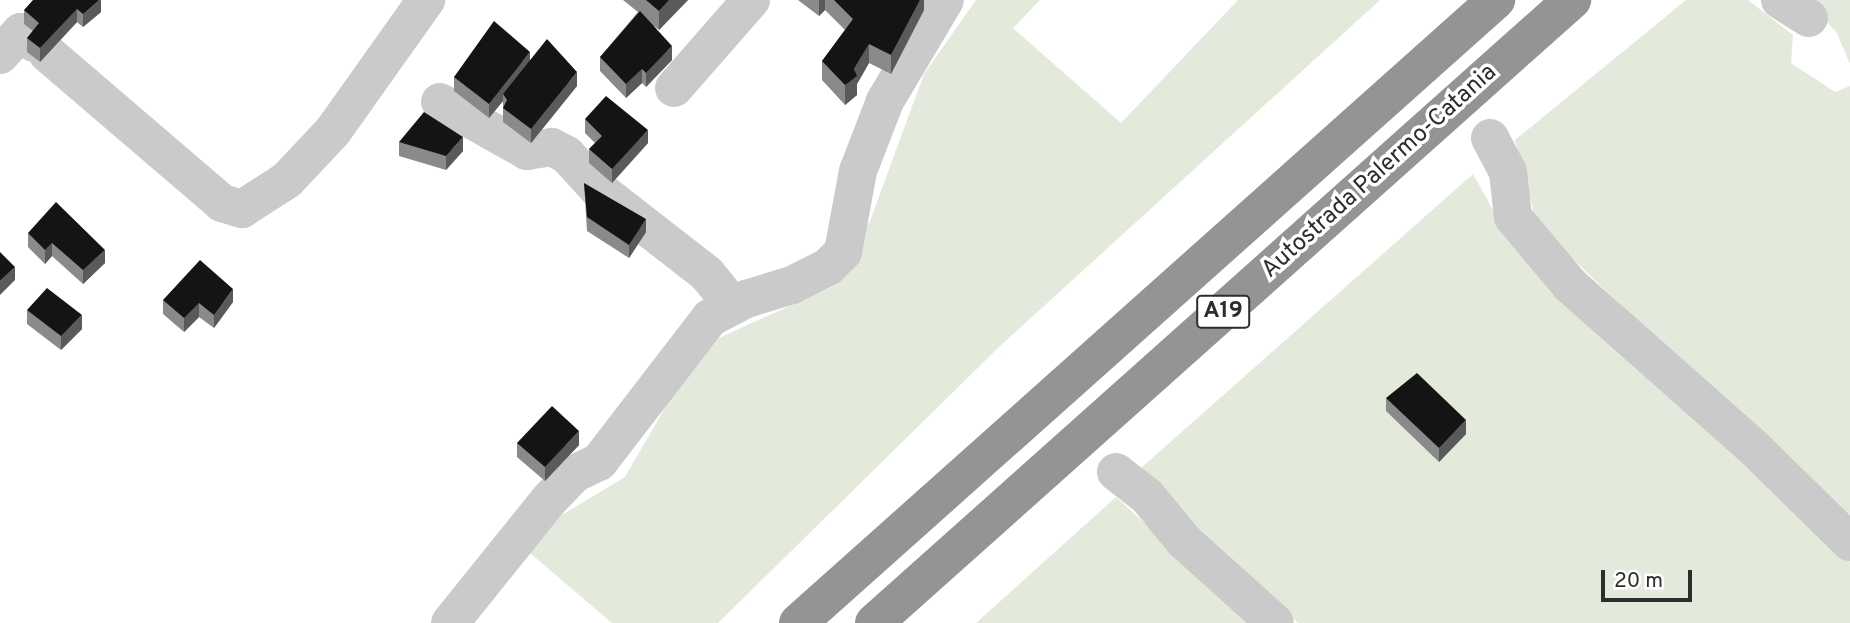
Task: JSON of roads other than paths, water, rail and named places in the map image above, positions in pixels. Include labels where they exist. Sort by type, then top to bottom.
[{"type":"highway","name":"Autostrada Palermo-Catania","points":[[798,623],[1496,0]]},
{"type":"highway","name":"Autostrada Palermo-Catania","points":[[874,623],[1572,0]]},
{"type":"street","points":[[26,46],[222,203],[242,209],[287,180],[333,131],[426,0]]},
{"type":"street","points":[[674,88],[751,0]]},
{"type":"street","points":[[450,623],[549,500],[574,474],[599,462],[710,318],[733,306],[792,285],[828,267],[843,252],[858,172],[885,101],[945,0]]},
{"type":"street","points":[[440,102],[527,150],[552,147],[568,155],[598,189],[707,274],[733,306]]},
{"type":"street","points":[[1490,138],[1508,172],[1513,217],[1570,285],[1753,447],[1850,542]]},
{"type":"street","points":[[1116,472],[1147,496],[1184,541],[1275,623]]}]
